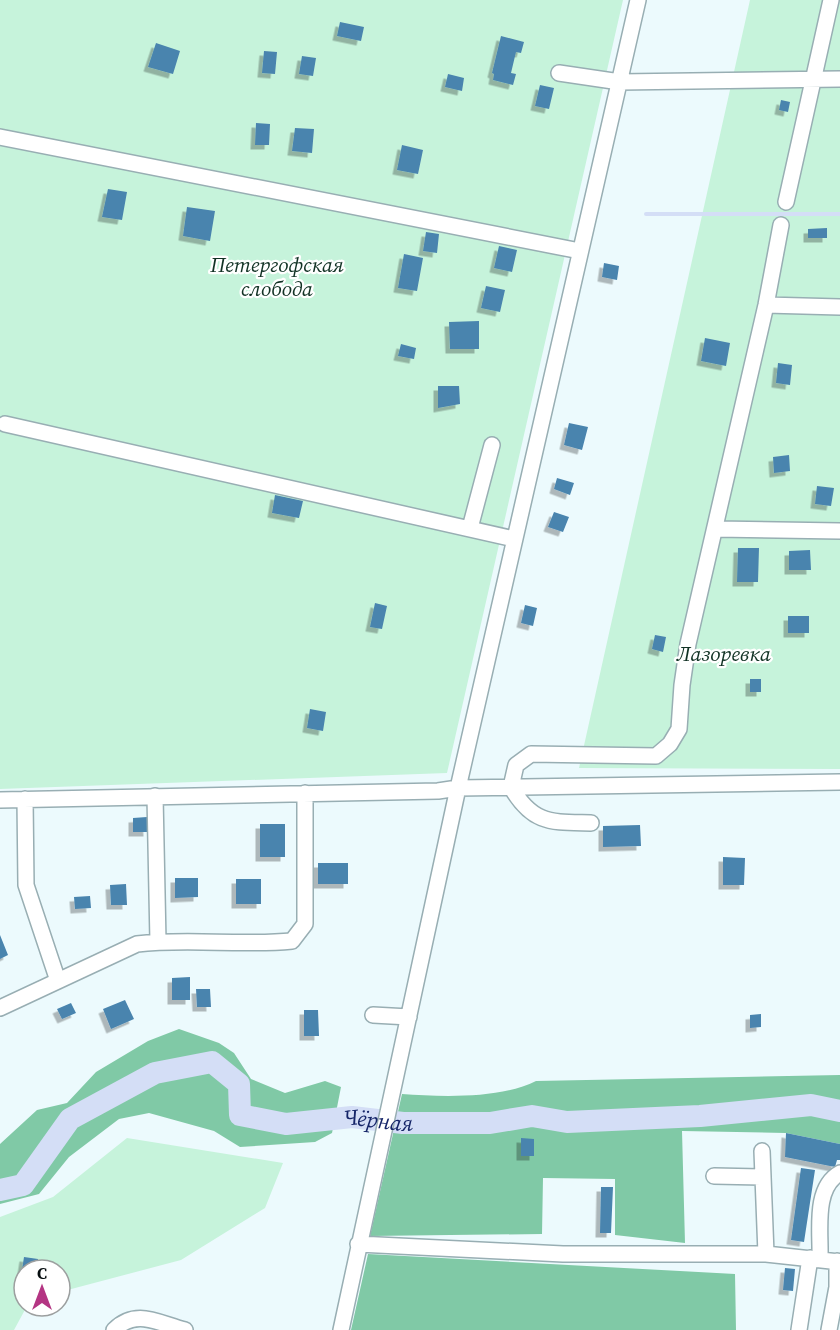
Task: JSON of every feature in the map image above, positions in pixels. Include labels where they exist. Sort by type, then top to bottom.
[{"type":"street","points":[[341,1330],[458,788],[638,0]]},
{"type":"street","points":[[786,202],[831,0]]},
{"type":"street","points":[[559,74],[620,82],[840,79]]},
{"type":"street","points":[[0,137],[580,251]]},
{"type":"street","points":[[591,823],[545,822],[517,798],[511,787],[516,765],[531,754],[656,756],[670,744],[679,729],[688,644],[766,305],[781,225]]},
{"type":"street","points":[[766,305],[840,307]]},
{"type":"street","points":[[5,424],[514,538]]},
{"type":"street","points":[[470,528],[492,445]]},
{"type":"street","points":[[716,529],[840,531]]},
{"type":"street","points":[[0,800],[438,791],[458,788],[840,782]]},
{"type":"street","points":[[0,1008],[137,944],[158,942],[260,944],[292,941],[305,924],[305,793]]},
{"type":"street","points":[[155,796],[158,942]]},
{"type":"street","points":[[25,799],[26,885],[58,981]]},
{"type":"street","points":[[373,1015],[409,1017]]},
{"type":"street","points":[[762,1151],[761,1177],[766,1254]]},
{"type":"street","points":[[799,1330],[815,1258],[824,1190],[830,1179],[840,1173]]},
{"type":"street","points":[[714,1176],[761,1177]]},
{"type":"street","points":[[358,1244],[563,1254],[766,1254],[838,1262],[837,1303],[829,1330]]},
{"type":"street","points":[[114,1330],[123,1321],[135,1317],[185,1330]]},
{"type":"green space","name":"Петергофская слобода","points":[[0,0],[623,0],[447,773],[0,789]]},
{"type":"green space","name":"Лазоревка","points":[[750,0],[840,0],[840,769],[579,768]]},
{"type":"green space","points":[[179,1029],[219,1043],[234,1053],[251,1079],[285,1093],[325,1081],[341,1087],[332,1133],[315,1142],[240,1147],[214,1131],[149,1113],[119,1119],[69,1157],[39,1194],[0,1204],[0,1144],[37,1110],[67,1103],[96,1072],[148,1041]]},
{"type":"green space","points":[[840,1075],[840,1144],[786,1133],[682,1131],[685,1243],[615,1235],[615,1179],[543,1178],[542,1234],[370,1236],[402,1094],[452,1096],[488,1094],[522,1087],[536,1081]]},
{"type":"green space","points":[[127,1138],[283,1163],[265,1208],[181,1260],[72,1289],[72,1258],[12,1258],[12,1318],[20,1318],[14,1330],[0,1330],[0,1217],[53,1197]]},
{"type":"green space","points":[[368,1254],[735,1274],[736,1330],[351,1330]]},
{"type":"building","points":[[340,22],[364,27],[361,41],[337,36]]},
{"type":"building","points":[[501,36],[524,42],[521,53],[516,52],[511,73],[516,74],[513,85],[493,80],[494,74],[492,73]]},
{"type":"building","points":[[156,43],[180,51],[173,74],[148,67]]},
{"type":"building","points":[[264,51],[277,52],[275,74],[262,73]]},
{"type":"building","points":[[302,56],[316,58],[313,76],[299,74]]},
{"type":"building","points":[[448,74],[464,78],[462,91],[445,87]]},
{"type":"building","points":[[540,85],[554,88],[549,109],[535,106]]},
{"type":"building","points":[[781,100],[790,102],[788,112],[779,110]]},
{"type":"building","points":[[256,123],[270,124],[269,145],[255,145]]},
{"type":"building","points":[[295,128],[314,129],[312,153],[292,151]]},
{"type":"building","points":[[402,145],[423,150],[418,174],[397,170]]},
{"type":"building","points":[[108,189],[127,192],[122,220],[102,217]]},
{"type":"building","points":[[187,207],[215,211],[210,241],[183,236]]},
{"type":"building","points":[[827,228],[827,238],[808,238],[808,229]]},
{"type":"building","points":[[426,232],[439,234],[437,253],[423,251]]},
{"type":"building","points":[[499,246],[517,250],[512,272],[494,268]]},
{"type":"building","points":[[404,254],[423,258],[417,291],[398,288]]},
{"type":"building","points":[[604,263],[619,266],[617,280],[602,277]]},
{"type":"building","points":[[486,286],[505,290],[500,312],[481,308]]},
{"type":"building","points":[[479,321],[479,349],[450,349],[449,322]]},
{"type":"building","points":[[705,338],[730,343],[726,366],[701,361]]},
{"type":"building","points":[[401,344],[416,348],[414,359],[398,356]]},
{"type":"building","points":[[778,363],[792,365],[790,385],[776,383]]},
{"type":"building","points":[[438,386],[459,386],[460,404],[438,408]]},
{"type":"building","points":[[569,423],[588,427],[582,450],[564,445]]},
{"type":"building","points":[[789,455],[790,471],[774,473],[773,457]]},
{"type":"building","points":[[557,478],[574,483],[570,495],[554,489]]},
{"type":"building","points":[[817,486],[834,488],[831,506],[815,504]]},
{"type":"building","points":[[275,495],[303,501],[299,518],[272,513]]},
{"type":"building","points":[[554,512],[569,517],[563,532],[548,527]]},
{"type":"building","points":[[738,548],[759,548],[758,582],[737,582]]},
{"type":"building","points":[[810,550],[811,570],[789,570],[789,551]]},
{"type":"building","points":[[375,603],[387,606],[382,629],[370,627]]},
{"type":"building","points":[[525,605],[537,608],[533,626],[521,623]]},
{"type":"building","points":[[788,616],[809,616],[809,633],[788,633]]},
{"type":"building","points":[[655,635],[666,637],[663,652],[652,649]]},
{"type":"building","points":[[750,679],[761,679],[761,692],[750,692]]},
{"type":"building","points":[[310,709],[326,712],[323,731],[307,728]]},
{"type":"building","points":[[147,817],[148,832],[133,832],[133,818]]},
{"type":"building","points":[[260,824],[285,824],[285,857],[260,857]]},
{"type":"building","points":[[640,825],[641,846],[603,847],[603,826]]},
{"type":"building","points":[[723,857],[745,858],[744,885],[723,885]]},
{"type":"building","points":[[318,863],[348,863],[348,884],[318,884]]},
{"type":"building","points":[[175,878],[198,878],[198,897],[175,898]]},
{"type":"building","points":[[236,879],[261,879],[261,904],[236,904]]},
{"type":"building","points":[[126,884],[127,905],[111,905],[110,885]]},
{"type":"building","points":[[90,896],[91,908],[75,909],[74,897]]},
{"type":"building","points":[[0,935],[8,955],[0,959]]},
{"type":"building","points":[[190,977],[190,1000],[172,1000],[172,978]]},
{"type":"building","points":[[196,989],[210,989],[211,1007],[197,1007]]},
{"type":"building","points":[[125,1000],[134,1019],[111,1029],[103,1009]]},
{"type":"building","points":[[71,1003],[76,1013],[62,1019],[57,1009]]},
{"type":"building","points":[[304,1010],[318,1010],[319,1036],[304,1036]]},
{"type":"building","points":[[761,1014],[761,1027],[750,1028],[750,1015]]},
{"type":"building","points":[[786,1133],[840,1144],[840,1160],[837,1160],[835,1167],[785,1157]]},
{"type":"building","points":[[521,1138],[534,1139],[534,1156],[521,1156]]},
{"type":"building","points":[[801,1168],[815,1170],[804,1242],[791,1240]]},
{"type":"building","points":[[601,1187],[613,1187],[611,1233],[600,1233]]},
{"type":"building","points":[[785,1268],[795,1269],[793,1291],[783,1290]]},
{"type":"waterway","points":[[646,214],[840,214]]},
{"type":"waterway","name":"Чёрная","points":[[0,1190],[23,1185],[70,1119],[155,1073],[212,1062],[239,1084],[240,1115],[286,1124],[352,1117],[403,1123],[490,1123],[532,1116],[567,1122],[700,1116],[811,1105],[840,1111]]}]
